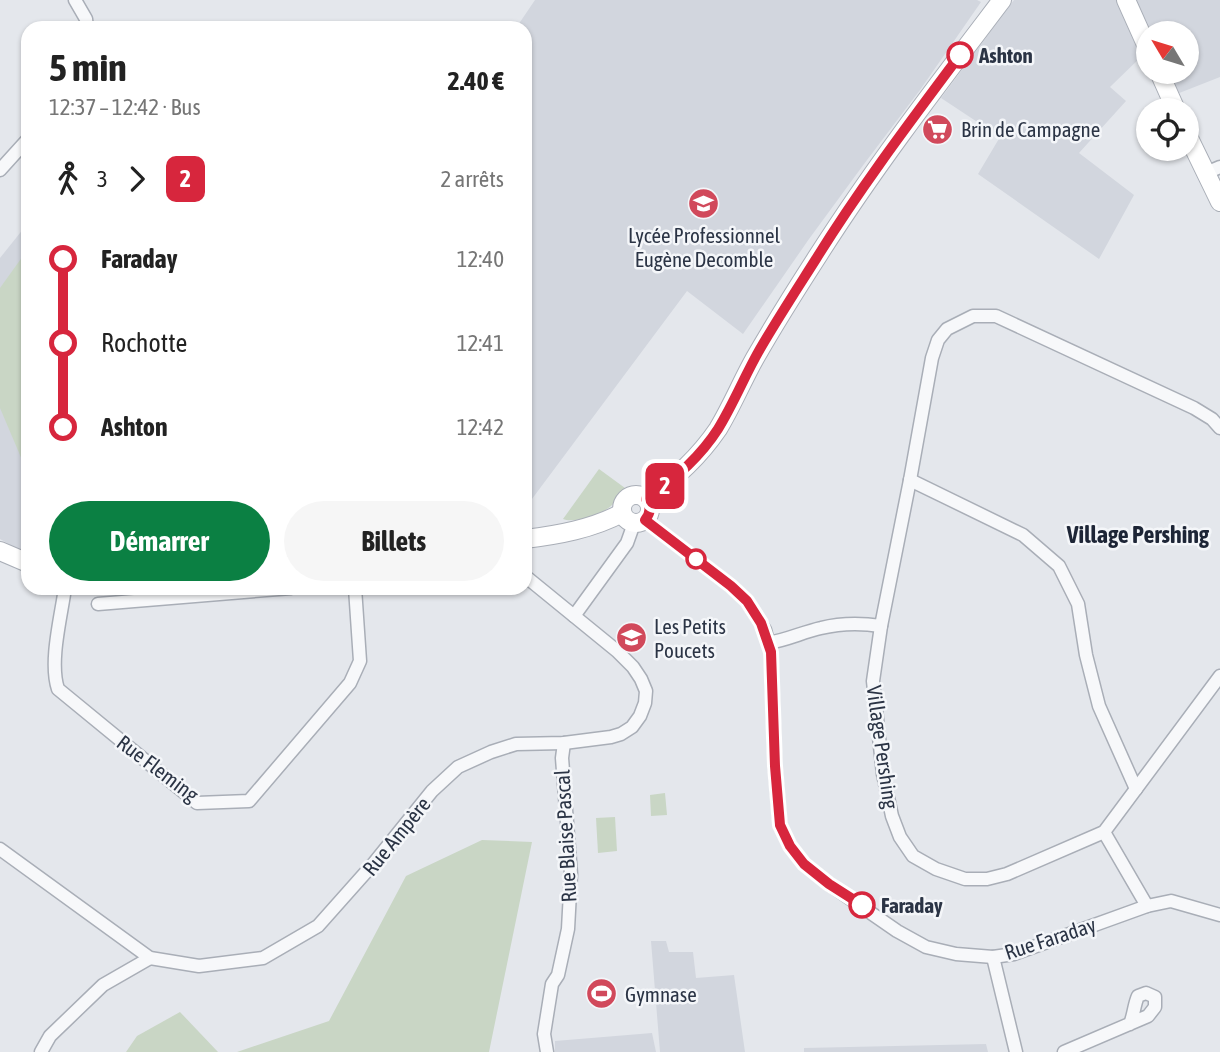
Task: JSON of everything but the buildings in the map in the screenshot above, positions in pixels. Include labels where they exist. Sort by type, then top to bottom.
[{"type":"street","points":[[75,0],[86,21]]},
{"type":"street","points":[[646,499],[681,473],[718,429],[769,334],[819,254],[896,141],[1002,0]]},
{"type":"street","points":[[1126,0],[1136,22]]},
{"type":"street","points":[[0,170],[21,147]]},
{"type":"street","points":[[1199,150],[1213,170],[1220,202]]},
{"type":"street","name":"Village Pershing","points":[[1104,832],[1007,873],[987,878],[965,879],[936,869],[913,856],[896,826],[883,774],[873,681],[932,358],[947,329],[973,316],[996,316],[1194,408],[1212,419],[1220,428]]},
{"type":"street","points":[[910,480],[1023,535],[1059,566],[1078,604],[1086,654],[1099,706],[1136,789]]},
{"type":"street","points":[[532,538],[578,530],[607,521],[633,518],[650,512],[646,499],[638,494],[629,496],[622,503],[633,518],[627,543],[574,616]]},
{"type":"street","name":"Rue Faraday","points":[[633,518],[731,586],[747,601],[761,623],[771,652],[780,825],[790,846],[804,864],[897,931],[926,947],[956,954],[993,957],[1014,954],[1147,906],[1171,901],[1220,915]]},
{"type":"street","points":[[0,551],[21,560]]},
{"type":"street","name":"Rue Ampère","points":[[0,849],[150,958],[199,966],[263,958],[318,926],[374,863],[432,791],[458,767],[516,744],[564,743],[611,737],[632,727],[640,716],[646,691],[633,667],[532,582]]},
{"type":"street","name":"Rue Fleming","points":[[64,595],[55,657],[54,676],[58,689],[197,803],[249,801],[350,683],[360,661],[355,595]]},
{"type":"street","points":[[98,604],[207,595]]},
{"type":"street","points":[[768,643],[783,641],[822,627],[850,623],[881,626]]},
{"type":"street","points":[[1147,906],[1104,832],[1220,676]]},
{"type":"street","name":"Rue Blaise Pascal","points":[[547,1052],[544,1034],[552,984],[558,975],[568,929],[571,874],[562,758],[564,743]]},
{"type":"street","points":[[993,957],[1016,1052]]},
{"type":"street","points":[[41,1052],[50,1036],[103,985],[150,958]]},
{"type":"street","points":[[1064,1052],[1130,1024]]},
{"type":"shaded area","name":"Lycée Professionnel Eugène Decomble","points":[[535,0],[981,2],[743,334],[687,291],[532,499],[532,21],[521,21]]},
{"type":"shaded area","points":[[1014,0],[1220,0],[1220,77],[1167,98],[1164,98],[1157,84],[1199,84],[1199,21],[1136,21],[1136,62],[1110,87],[1126,101],[1079,153],[1134,195],[1099,259],[978,174],[1000,137],[941,98]]},
{"type":"shaded area","points":[[21,232],[21,550],[0,539],[0,258]]},
{"type":"shaded area","points":[[651,941],[666,941],[669,952],[693,952],[696,978],[734,975],[745,1052],[660,1052]]},
{"type":"shaded area","points":[[652,1033],[656,1052],[555,1052],[555,1041]]},
{"type":"shaded area","points":[[986,1044],[988,1052],[804,1052],[804,1048]]},
{"type":"green space","points":[[21,259],[21,458],[0,408],[0,288]]},
{"type":"green space","points":[[599,469],[625,488],[617,500],[595,515],[574,520],[563,519]]},
{"type":"green space","points":[[665,793],[667,815],[651,816],[650,795]]},
{"type":"green space","points":[[615,817],[617,851],[598,853],[596,818]]},
{"type":"green space","points":[[482,840],[532,842],[489,1052],[237,1052],[329,1021],[406,876]]},
{"type":"green space","points":[[180,1012],[218,1052],[126,1052],[137,1036]]},
{"type":"bus line","name":"2","points":[[862,905],[804,864],[790,846],[780,825],[771,652],[765,630],[747,601],[731,586],[645,520],[650,512],[646,499],[681,473],[718,429],[769,334],[819,254],[896,141],[960,55]]},
{"type":"place","name":"Ashton","points":[[960,55]]},
{"type":"place","name":"Brin de Campagne","points":[[938,129]]},
{"type":"place","name":"Lycée Professionnel Eugène Decomble","points":[[704,203]]},
{"type":"place","name":"Les Petits Poucets","points":[[631,638]]},
{"type":"place","name":"Faraday","points":[[862,905]]},
{"type":"place","name":"Gymnase","points":[[602,994]]},
{"type":"district","name":"Village Pershing","points":[[1138,534]]}]
